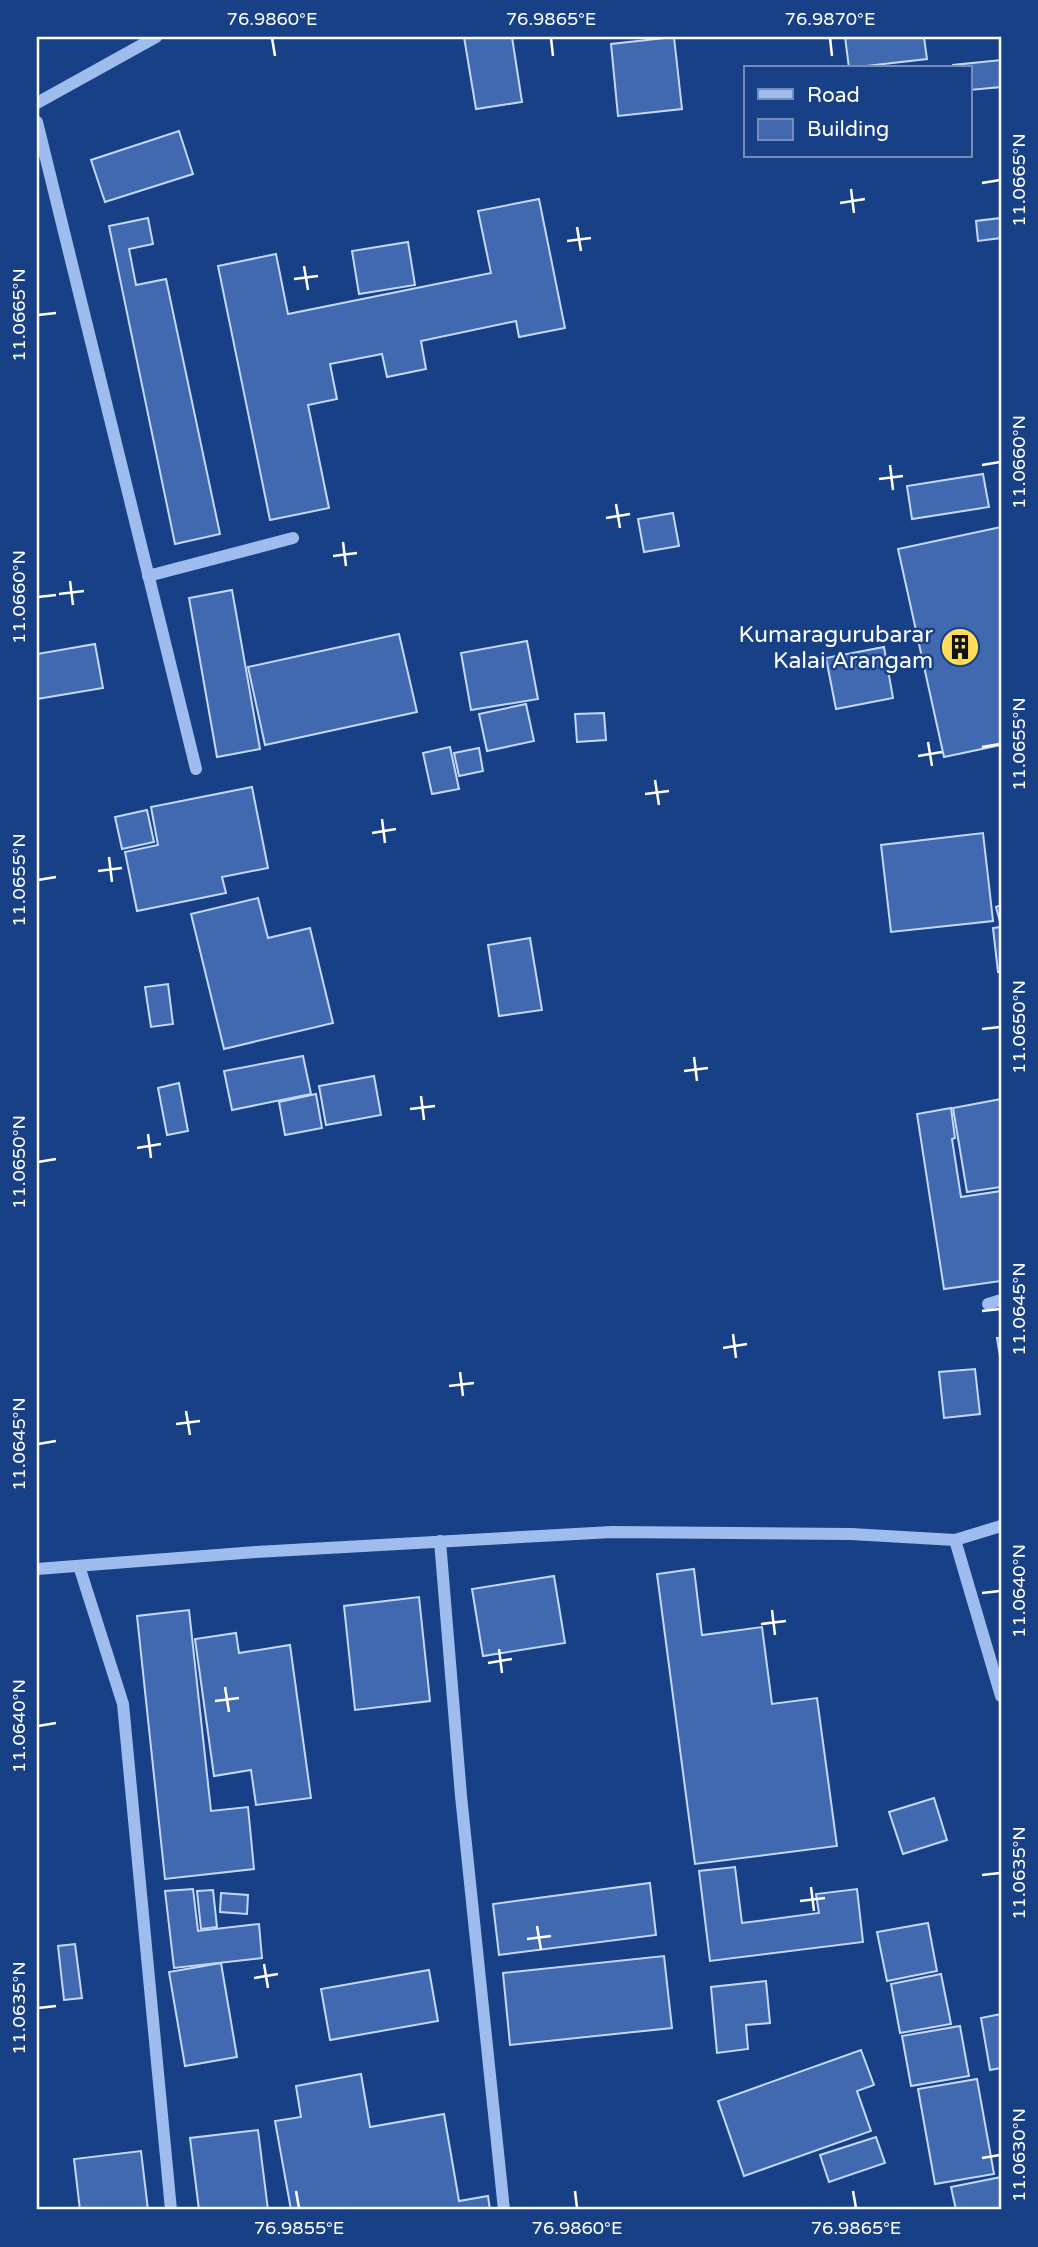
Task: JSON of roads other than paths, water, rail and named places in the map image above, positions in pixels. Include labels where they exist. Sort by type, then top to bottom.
[{"type":"street","points":[[37,103],[156,37]]},
{"type":"street","points":[[37,122],[195,769]]},
{"type":"street","points":[[148,576],[293,538]]},
{"type":"street","points":[[988,1304],[1001,1300]]},
{"type":"street","points":[[37,1569],[612,1532],[851,1534],[955,1540],[1001,1526]]},
{"type":"street","points":[[955,1540],[1001,1696]]},
{"type":"street","points":[[440,1541],[461,1796],[504,2210]]},
{"type":"street","points":[[79,1566],[124,1704],[171,2210]]},
{"type":"place","name":"Kumaragurubarar Kalai Arangam","points":[[960,647]]}]
